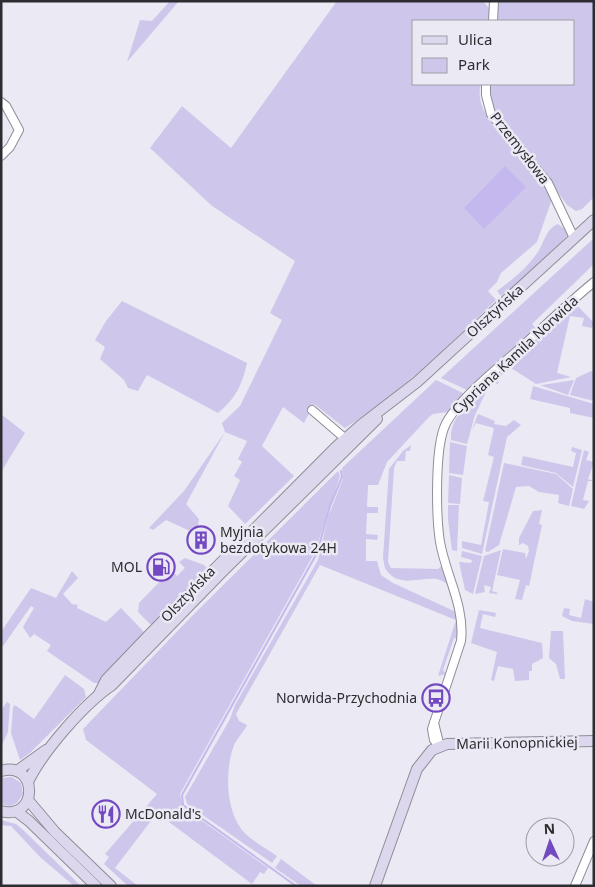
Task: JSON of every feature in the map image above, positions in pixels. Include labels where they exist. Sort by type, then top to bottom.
[{"type":"main road","name":"Olsztyńska","points":[[28,782],[51,747],[99,694],[112,685],[348,442],[594,220]]},
{"type":"main road","name":"Marii Konopnickiej","points":[[440,747],[447,744],[594,741]]},
{"type":"main road","name":"Olsztyńska","points":[[17,771],[51,747]]},
{"type":"main road","points":[[375,886],[417,769],[424,758],[440,747]]},
{"type":"main road","points":[[2,770],[17,771],[28,782],[30,791],[28,800],[16,811]]},
{"type":"main road","points":[[28,800],[55,832],[112,886]]},
{"type":"main road","points":[[1,811],[16,811],[29,821],[96,886]]},
{"type":"street","points":[[493,20],[494,1]]},
{"type":"street","name":"Przemysłowa","points":[[486,85],[486,95],[491,114],[548,183],[574,238]]},
{"type":"street","points":[[1,102],[6,106],[18,130],[10,147],[1,156]]},
{"type":"street","name":"Cypriana Kamila Norwida","points":[[440,747],[434,723],[461,642],[462,631],[458,600],[440,541],[438,519],[440,444],[444,428],[449,416],[487,379],[594,282]]},
{"type":"street","points":[[312,410],[348,442]]},
{"type":"street","points":[[575,886],[594,841]]},
{"type":"green space","points":[[170,1],[179,1],[127,62],[140,20],[152,21]]},
{"type":"green space","points":[[337,1],[483,1],[489,8],[489,20],[412,20],[412,85],[481,85],[480,96],[483,109],[491,122],[541,178],[552,199],[537,242],[501,273],[497,282],[488,291],[496,300],[404,385],[385,401],[345,428],[314,404],[304,423],[283,407],[262,446],[294,476],[245,524],[228,506],[240,480],[234,476],[242,462],[238,459],[247,441],[225,432],[222,423],[240,406],[282,320],[270,313],[295,261],[212,206],[150,148],[182,106],[231,148]]},
{"type":"green space","points":[[496,1],[594,1],[594,197],[582,209],[576,211],[567,205],[533,157],[496,115],[492,103],[490,85],[575,85],[575,20],[495,20]]},
{"type":"green space","points":[[558,224],[570,233],[535,268],[501,296],[497,291],[529,263],[538,252],[548,232]]},
{"type":"green space","points":[[594,238],[594,264],[532,324],[536,328],[469,391],[441,378]]},
{"type":"green space","points":[[122,301],[247,363],[237,391],[218,413],[147,375],[138,391],[128,388],[124,380],[100,359],[105,347],[95,340],[106,321]]},
{"type":"green space","points":[[576,304],[594,323],[592,328],[582,326],[584,318],[570,316],[557,373],[571,377],[536,384],[511,368],[497,379],[499,383],[496,384],[496,377]]},
{"type":"green space","points":[[591,371],[594,372],[594,401],[570,395],[576,378]]},
{"type":"green space","points":[[436,380],[465,394],[448,412],[433,414],[429,417],[387,462],[378,485],[368,485],[367,507],[378,507],[378,513],[367,513],[366,534],[378,535],[377,540],[366,539],[366,561],[377,561],[381,575],[393,583],[454,611],[461,612],[459,639],[454,638],[443,670],[446,674],[438,676],[456,620],[320,565],[236,714],[239,721],[247,725],[234,745],[230,758],[228,790],[230,801],[237,821],[245,834],[277,856],[272,863],[187,804],[185,797],[318,560],[328,517],[343,479],[342,468]]},
{"type":"green space","points":[[574,380],[568,395],[540,385],[542,385]]},
{"type":"green space","points":[[533,386],[594,404],[594,418],[570,413],[570,408],[530,399]]},
{"type":"green space","points":[[484,388],[488,388],[475,415],[467,444],[451,440],[453,424],[457,417],[466,405]]},
{"type":"green space","points":[[1,414],[25,433],[1,472]]},
{"type":"green space","points":[[478,414],[495,421],[494,424],[506,426],[514,420],[521,425],[507,437],[482,554],[462,548],[462,541],[481,545],[489,502],[483,501],[494,457],[488,455],[494,428],[476,423],[472,430]]},
{"type":"green space","points":[[225,432],[186,504],[199,519],[197,531],[192,536],[189,535],[190,531],[166,520],[153,530],[149,528],[184,491]]},
{"type":"green space","points":[[450,442],[467,446],[463,475],[449,473]]},
{"type":"green space","points":[[411,445],[410,451],[406,451],[405,461],[397,461],[394,468],[388,562],[391,568],[438,569],[445,563],[452,586],[437,579],[402,580],[390,574],[385,568],[383,558],[389,469],[403,451]]},
{"type":"green space","points":[[572,447],[582,450],[573,487],[556,473],[521,465],[523,456],[573,467],[576,453],[571,451]]},
{"type":"green space","points":[[584,450],[589,452],[586,460],[594,462],[588,479],[594,481],[588,481],[583,500],[589,501],[584,509],[571,506]]},
{"type":"green space","points":[[504,463],[556,474],[573,489],[569,506],[558,503],[559,495],[539,492],[529,486],[516,487],[499,545],[488,552],[485,551]]},
{"type":"green space","points":[[338,471],[340,476],[315,552],[180,794],[183,807],[268,868],[264,874],[260,872],[252,884],[157,813],[115,868],[138,886],[128,886],[104,864],[109,857],[105,854],[157,794],[86,740],[83,729],[192,616]]},
{"type":"green space","points":[[449,475],[462,478],[460,504],[448,503]]},
{"type":"green space","points":[[448,505],[459,505],[457,551],[452,550]]},
{"type":"green space","points":[[542,510],[539,524],[542,525],[529,586],[526,585],[522,600],[515,599],[520,580],[497,575],[503,549],[525,553],[526,559],[529,551],[528,546],[523,543],[519,545],[519,538],[533,511]]},
{"type":"green space","points":[[501,550],[492,591],[498,593],[489,593],[491,587],[484,585],[485,592],[475,594],[484,556]]},
{"type":"green space","points":[[462,551],[482,556],[473,594],[465,590],[459,562],[471,563],[472,560],[461,557]]},
{"type":"green space","points":[[185,558],[204,565],[209,570],[156,624],[150,624],[138,612],[139,603],[171,570],[177,576],[185,568],[179,562]]},
{"type":"green space","points":[[72,571],[78,578],[63,594],[72,604],[78,605],[77,608],[106,622],[121,608],[145,633],[99,683],[94,683],[47,651],[51,645],[34,634],[30,638],[23,627],[34,608],[31,606],[3,646],[1,644],[1,632],[31,588],[56,598]]},
{"type":"green space","points":[[585,599],[594,602],[594,624],[572,621],[562,616],[564,608],[570,609],[569,615],[581,618]]},
{"type":"green space","points":[[479,610],[496,613],[495,617],[483,614],[480,628],[542,643],[543,658],[532,664],[532,671],[529,671],[529,680],[515,681],[513,669],[498,666],[494,681],[491,680],[497,652],[471,643]]},
{"type":"green space","points":[[551,631],[563,631],[565,679],[560,679],[556,664],[549,658]]},
{"type":"green space","points":[[65,675],[84,689],[86,697],[30,753],[20,760],[11,733],[13,707],[15,705],[34,719]]},
{"type":"green space","points":[[7,702],[10,704],[8,732],[1,747],[1,710]]},
{"type":"green space","points":[[12,777],[21,783],[23,794],[17,803],[10,806],[1,804],[1,778]]},
{"type":"green space","points":[[1,820],[16,824],[81,886],[74,886],[40,857],[11,826],[1,825]]},
{"type":"green space","points":[[281,859],[317,886],[301,886],[275,868]]},
{"type":"shaded area","points":[[505,166],[526,187],[484,229],[464,208]]},
{"type":"waterway","points":[[296,886],[183,805],[182,795],[317,553],[330,506],[342,477],[341,471]]},
{"type":"place","name":"Myjnia bezdotykowa 24H","points":[[201,540]]},
{"type":"place","name":"MOL","points":[[161,567]]},
{"type":"place","name":"Norwida-Przychodnia","points":[[436,698]]},
{"type":"place","name":"McDonald's","points":[[106,814]]}]
